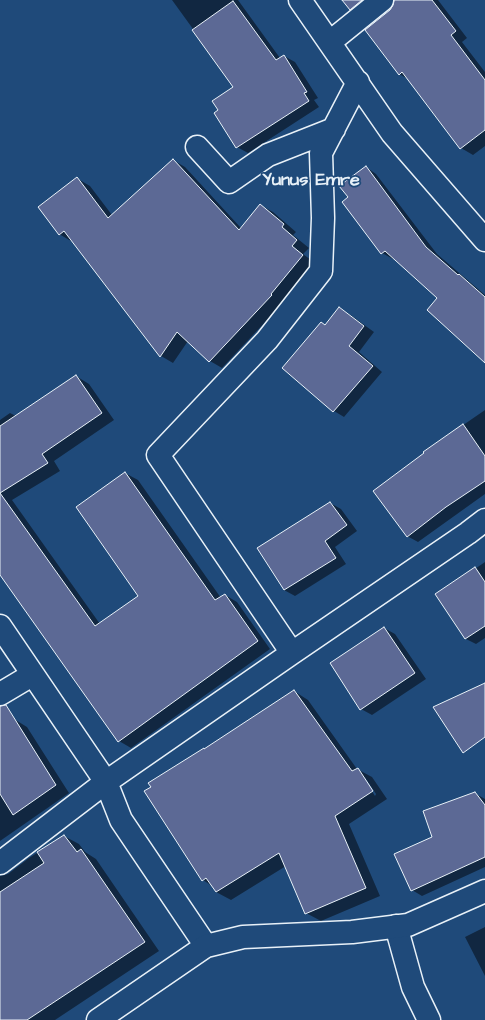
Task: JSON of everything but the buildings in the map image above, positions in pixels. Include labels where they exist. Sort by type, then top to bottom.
[{"type":"street","points":[[300,0],[392,133],[485,240]]},
{"type":"street","points":[[330,42],[382,0]]},
{"type":"street","points":[[292,653],[158,455],[267,340],[321,271],[323,218],[321,153],[358,82]]},
{"type":"street","points":[[197,147],[230,182],[268,155],[334,129]]},
{"type":"street","points":[[0,863],[106,782],[485,520]]},
{"type":"street","points":[[0,626],[106,782],[121,820],[206,946]]},
{"type":"street","points":[[0,694],[32,674]]},
{"type":"street","points":[[98,1020],[206,946],[243,937],[352,932],[408,925],[485,891]]},
{"type":"street","points":[[396,926],[413,987],[429,1020]]},
{"type":"district","name":"Yunus Emre","points":[[311,181]]}]
